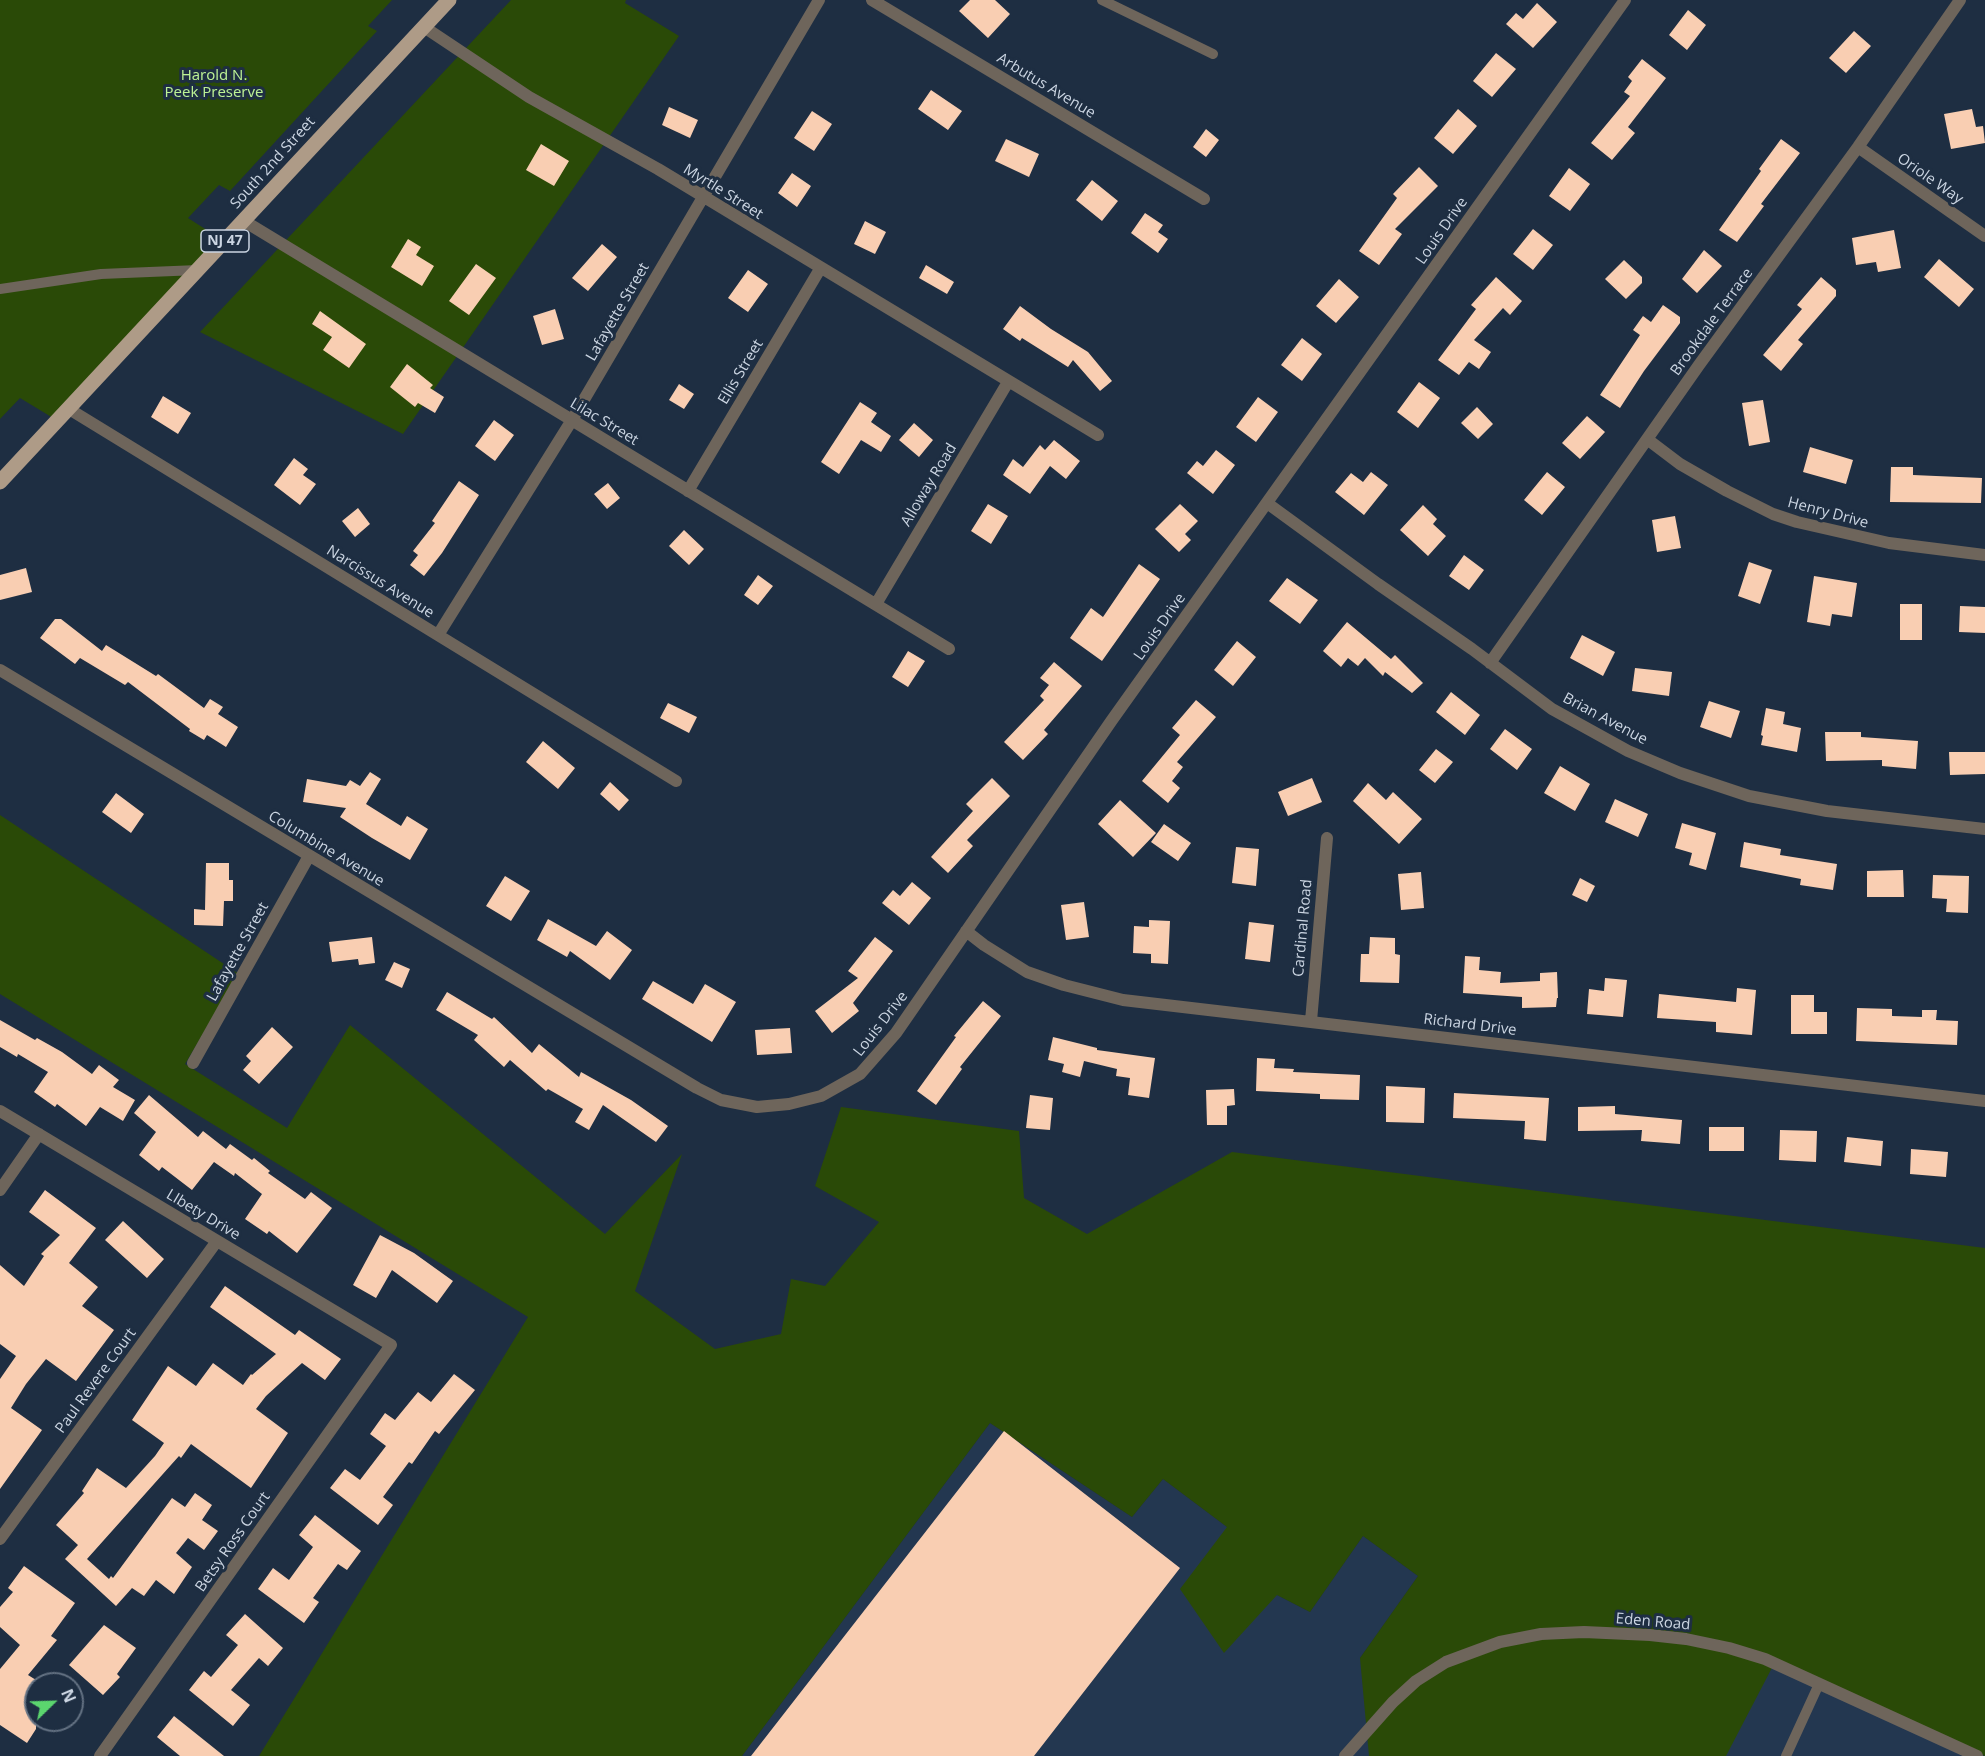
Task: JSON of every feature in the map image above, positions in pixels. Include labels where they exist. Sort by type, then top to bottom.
[{"type":"main road","name":"South 2nd Street","points":[[0,482],[449,0]]},
{"type":"street","name":"Lafayette Street","points":[[438,635],[572,420],[819,0]]},
{"type":"street","name":"Arbutus Avenue","points":[[872,0],[1204,199]]},
{"type":"street","name":"Louis Drive","points":[[638,1053],[722,1100],[757,1107],[789,1104],[821,1096],[860,1074],[896,1033],[1112,720],[1625,0]]},
{"type":"street","name":"Brookdale Terrace","points":[[1490,663],[1706,356],[1858,147],[1959,0]]},
{"type":"street","name":"Myrtle Street","points":[[424,27],[529,97],[658,169],[1098,435]]},
{"type":"street","name":"Oriole Way","points":[[1858,147],[1985,236]]},
{"type":"street","name":"Lilac Street","points":[[244,221],[949,649]]},
{"type":"street","name":"Ellis Street","points":[[688,490],[820,269]]},
{"type":"street","name":"Alloway Road","points":[[876,604],[1008,382]]},
{"type":"street","name":"Narcissus Avenue","points":[[69,409],[676,781]]},
{"type":"street","name":"Henry Drive","points":[[1647,440],[1680,464],[1773,514],[1797,522],[1889,543],[1985,555]]},
{"type":"street","name":"Brian Avenue","points":[[1267,503],[1552,709],[1628,751],[1690,776],[1749,796],[1827,811],[1985,829]]},
{"type":"street","name":"Columbine Avenue","points":[[0,670],[638,1053]]},
{"type":"street","name":"Cardinal Road","points":[[1311,1021],[1327,838]]},
{"type":"street","name":"Lafayette Street","points":[[193,1063],[309,856]]},
{"type":"street","name":"Richard Drive","points":[[966,931],[1027,972],[1064,986],[1123,1000],[1985,1101]]},
{"type":"street","name":"LIbety Drive","points":[[0,1111],[391,1345]]},
{"type":"street","points":[[0,1190],[39,1134]]},
{"type":"street","name":"Paul Revere Court","points":[[0,1539],[217,1241]]},
{"type":"street","name":"Betsy Ross Court","points":[[100,1756],[391,1345]]},
{"type":"street","name":"Eden Road","points":[[1345,1756],[1393,1702],[1430,1671],[1446,1662],[1500,1642],[1541,1634],[1595,1632],[1686,1639],[1729,1648],[1765,1659],[1977,1756]]},
{"type":"lane","points":[[1102,0],[1213,54]]},
{"type":"lane","points":[[0,289],[101,274],[198,270]]},
{"type":"lane","points":[[1786,1756],[1819,1684]]},
{"type":"shaded area","points":[[990,1423],[1132,1517],[1163,1479],[1227,1527],[1277,1595],[1310,1612],[1363,1536],[1418,1576],[1360,1658],[1585,1597],[1985,1725],[1985,1756],[742,1756]]},
{"type":"green space","name":"Harold N. Peek Preserve","points":[[0,0],[392,0],[368,26],[377,31],[230,191],[219,185],[188,218],[227,243],[58,421],[20,398],[0,419]]},
{"type":"green space","points":[[511,0],[626,0],[625,3],[679,36],[403,434],[200,332]]},
{"type":"green space","points":[[0,815],[239,974],[185,1064],[287,1128],[350,1025],[605,1234],[682,1154],[635,1291],[715,1349],[781,1334],[791,1279],[825,1286],[879,1222],[815,1186],[841,1107],[1019,1131],[1024,1198],[1087,1234],[1232,1152],[1985,1248],[1985,1756],[1775,1662],[1726,1756],[1369,1756],[1360,1658],[1418,1576],[1363,1536],[1310,1612],[1277,1595],[1224,1653],[1180,1589],[1227,1527],[1163,1479],[1132,1517],[990,1423],[742,1756],[259,1756],[528,1317],[0,994]]},
{"type":"building","points":[[970,0],[995,0],[1010,14],[988,38],[959,11]]},
{"type":"building","points":[[1537,3],[1557,22],[1533,48],[1506,24],[1516,13],[1523,19]]},
{"type":"building","points":[[1688,10],[1706,25],[1687,50],[1669,35]]},
{"type":"building","points":[[1854,31],[1871,46],[1846,73],[1829,58]]},
{"type":"building","points":[[1496,53],[1516,69],[1492,97],[1473,81]]},
{"type":"building","points":[[1642,59],[1666,78],[1628,127],[1635,133],[1612,160],[1591,143],[1630,96],[1624,92],[1632,81],[1628,77]]},
{"type":"building","points":[[931,90],[962,111],[948,130],[918,109]]},
{"type":"building","points":[[669,107],[698,120],[690,138],[662,125]]},
{"type":"building","points":[[1458,109],[1477,126],[1453,154],[1434,138]]},
{"type":"building","points":[[1972,109],[1976,127],[1983,126],[1985,143],[1951,149],[1944,114]]},
{"type":"building","points":[[812,111],[832,124],[814,151],[794,138]]},
{"type":"building","points":[[1206,129],[1219,140],[1206,157],[1193,147]]},
{"type":"building","points":[[1006,139],[1039,154],[1029,177],[995,161]]},
{"type":"building","points":[[1781,139],[1800,153],[1761,204],[1764,206],[1737,242],[1719,230]]},
{"type":"building","points":[[541,144],[569,161],[554,186],[526,170]]},
{"type":"building","points":[[1419,167],[1438,186],[1395,229],[1402,234],[1379,265],[1359,251],[1397,198],[1393,194]]},
{"type":"building","points":[[1569,168],[1590,184],[1570,211],[1549,196]]},
{"type":"building","points":[[792,173],[811,186],[797,207],[778,193]]},
{"type":"building","points":[[1092,180],[1118,201],[1102,221],[1076,200]]},
{"type":"building","points":[[1145,213],[1163,225],[1158,232],[1168,239],[1158,253],[1131,233]]},
{"type":"building","points":[[865,221],[886,232],[875,254],[854,244]]},
{"type":"building","points":[[1533,229],[1553,245],[1533,270],[1513,254]]},
{"type":"building","points":[[1894,230],[1901,268],[1878,272],[1876,262],[1856,265],[1852,238]]},
{"type":"building","points":[[408,239],[421,247],[416,255],[434,266],[422,286],[391,267]]},
{"type":"building","points":[[602,244],[617,257],[588,291],[572,278]]},
{"type":"building","points":[[1704,250],[1722,266],[1697,293],[1682,279]]},
{"type":"building","points":[[1939,259],[1974,289],[1959,307],[1924,277]]},
{"type":"building","points":[[1624,260],[1642,277],[1642,283],[1626,299],[1605,279]]},
{"type":"building","points":[[476,264],[496,278],[469,315],[449,301]]},
{"type":"building","points":[[926,265],[954,282],[947,294],[919,278]]},
{"type":"building","points":[[748,270],[768,284],[748,312],[728,298]]},
{"type":"building","points":[[1496,277],[1522,301],[1510,315],[1503,308],[1474,340],[1491,352],[1479,369],[1469,362],[1459,375],[1438,360],[1476,309],[1471,305]]},
{"type":"building","points":[[1821,277],[1836,290],[1836,296],[1798,340],[1803,344],[1781,371],[1763,355],[1802,309],[1797,305]]},
{"type":"building","points":[[1339,279],[1359,297],[1336,323],[1316,306]]},
{"type":"building","points":[[1663,305],[1680,317],[1680,323],[1620,408],[1600,395],[1640,335],[1633,330],[1643,316],[1651,322]]},
{"type":"building","points":[[1020,306],[1088,352],[1112,381],[1100,391],[1073,360],[1068,367],[1022,338],[1020,341],[1003,329]]},
{"type":"building","points":[[555,309],[564,339],[542,345],[533,316]]},
{"type":"building","points":[[320,311],[366,344],[349,368],[323,350],[332,337],[312,324]]},
{"type":"building","points":[[1302,338],[1322,354],[1302,381],[1281,365]]},
{"type":"building","points":[[407,364],[433,385],[430,388],[444,397],[435,413],[418,403],[415,407],[390,387]]},
{"type":"building","points":[[1419,382],[1440,398],[1418,428],[1397,412]]},
{"type":"building","points":[[679,384],[694,394],[684,409],[669,400]]},
{"type":"building","points":[[163,396],[191,413],[178,434],[151,417]]},
{"type":"building","points":[[1258,397],[1278,412],[1256,442],[1236,427]]},
{"type":"building","points":[[1763,400],[1770,442],[1749,446],[1742,403]]},
{"type":"building","points":[[860,402],[877,413],[871,422],[891,436],[881,452],[861,440],[839,474],[821,462]]},
{"type":"building","points":[[1477,407],[1493,424],[1478,439],[1461,423]]},
{"type":"building","points":[[1587,416],[1605,432],[1580,459],[1562,443]]},
{"type":"building","points":[[494,420],[514,435],[495,461],[475,446]]},
{"type":"building","points":[[914,423],[933,440],[919,457],[899,440]]},
{"type":"building","points":[[1054,440],[1080,461],[1066,479],[1050,466],[1030,494],[1003,475],[1013,459],[1023,467],[1040,445],[1045,450]]},
{"type":"building","points":[[1810,447],[1853,460],[1846,484],[1803,472]]},
{"type":"building","points":[[1216,450],[1235,465],[1213,494],[1187,473],[1197,461],[1203,466]]},
{"type":"building","points":[[294,458],[308,469],[303,475],[316,484],[300,505],[274,485]]},
{"type":"building","points":[[1891,467],[1913,467],[1913,475],[1982,478],[1981,503],[1890,502]]},
{"type":"building","points":[[1371,472],[1388,485],[1364,515],[1335,492],[1351,473],[1363,482]]},
{"type":"building","points":[[1547,472],[1565,487],[1542,515],[1524,500]]},
{"type":"building","points":[[459,481],[479,495],[442,553],[424,576],[410,565],[418,555],[413,551],[435,523],[432,521]]},
{"type":"building","points":[[608,483],[620,498],[607,509],[594,494]]},
{"type":"building","points":[[988,504],[1008,516],[991,544],[971,531]]},
{"type":"building","points":[[1180,504],[1198,521],[1185,534],[1191,540],[1179,552],[1155,529]]},
{"type":"building","points":[[1423,505],[1437,519],[1433,524],[1446,536],[1428,556],[1400,530]]},
{"type":"building","points":[[358,508],[370,524],[355,537],[342,521]]},
{"type":"building","points":[[1675,516],[1681,548],[1657,552],[1652,520]]},
{"type":"building","points":[[684,530],[704,549],[689,565],[669,546]]},
{"type":"building","points":[[1464,555],[1484,570],[1469,590],[1449,576]]},
{"type":"building","points":[[1749,562],[1772,570],[1760,604],[1738,596]]},
{"type":"building","points":[[1139,564],[1160,579],[1102,661],[1070,638],[1091,608],[1103,617]]},
{"type":"building","points":[[26,568],[32,592],[0,600],[0,575]]},
{"type":"building","points":[[758,575],[773,586],[758,605],[744,595]]},
{"type":"building","points":[[1814,576],[1857,583],[1852,617],[1832,614],[1830,626],[1807,622]]},
{"type":"building","points":[[1287,578],[1318,600],[1300,624],[1269,601]]},
{"type":"building","points":[[1900,604],[1922,604],[1922,640],[1900,640]]},
{"type":"building","points":[[1960,606],[1985,607],[1985,633],[1959,632]]},
{"type":"building","points":[[55,619],[61,619],[102,651],[106,645],[156,676],[158,674],[204,708],[210,699],[223,707],[218,714],[238,727],[226,747],[207,735],[204,740],[189,731],[190,729],[128,682],[125,685],[80,658],[75,664],[40,638]]},
{"type":"building","points":[[1347,622],[1391,659],[1395,655],[1423,683],[1412,693],[1385,672],[1383,676],[1365,658],[1358,666],[1348,658],[1341,667],[1323,651]]},
{"type":"building","points":[[1582,635],[1615,652],[1603,676],[1570,658]]},
{"type":"building","points":[[1237,641],[1256,657],[1233,686],[1214,670]]},
{"type":"building","points":[[908,651],[925,661],[908,687],[892,677]]},
{"type":"building","points":[[1054,662],[1082,686],[1044,730],[1048,734],[1023,760],[1004,742],[1044,700],[1040,696],[1049,685],[1040,678]]},
{"type":"building","points":[[1635,668],[1672,672],[1669,696],[1632,691]]},
{"type":"building","points":[[1451,692],[1480,715],[1465,735],[1436,712]]},
{"type":"building","points":[[1196,700],[1216,717],[1177,762],[1183,767],[1172,781],[1180,788],[1168,803],[1142,781],[1180,735],[1172,728]]},
{"type":"building","points":[[1709,701],[1740,711],[1731,738],[1700,727]]},
{"type":"building","points":[[668,703],[697,717],[689,733],[660,718]]},
{"type":"building","points":[[1766,708],[1785,712],[1783,724],[1801,728],[1797,752],[1761,745]]},
{"type":"building","points":[[1505,729],[1532,749],[1517,770],[1490,749]]},
{"type":"building","points":[[1825,732],[1861,732],[1861,737],[1918,741],[1916,769],[1882,766],[1882,760],[1826,761]]},
{"type":"building","points":[[543,741],[575,768],[558,789],[526,762]]},
{"type":"building","points":[[1436,749],[1453,762],[1435,783],[1419,770]]},
{"type":"building","points":[[1949,752],[1985,752],[1985,774],[1950,775]]},
{"type":"building","points":[[1560,766],[1590,784],[1575,811],[1544,793]]},
{"type":"building","points":[[370,772],[381,779],[366,804],[401,826],[407,816],[428,829],[410,860],[340,817],[346,808],[303,802],[307,779],[346,786],[350,780],[360,786]]},
{"type":"building","points":[[992,778],[1010,796],[967,840],[973,846],[948,873],[931,857],[973,811],[966,804]]},
{"type":"building","points":[[1312,778],[1322,802],[1288,816],[1278,792]]},
{"type":"building","points":[[610,782],[629,800],[619,811],[600,794]]},
{"type":"building","points":[[1368,783],[1386,800],[1393,792],[1422,819],[1399,844],[1353,801]]},
{"type":"building","points":[[116,793],[144,814],[131,833],[102,812]]},
{"type":"building","points":[[1615,799],[1648,814],[1638,837],[1605,822]]},
{"type":"building","points":[[1120,800],[1156,833],[1133,857],[1098,824]]},
{"type":"building","points":[[1682,823],[1716,833],[1706,870],[1689,865],[1692,853],[1675,848]]},
{"type":"building","points":[[1164,824],[1191,843],[1178,861],[1151,842]]},
{"type":"building","points":[[1744,842],[1781,849],[1780,855],[1837,864],[1833,890],[1800,885],[1801,879],[1740,867]]},
{"type":"building","points":[[1236,847],[1259,849],[1256,886],[1232,883]]},
{"type":"building","points":[[206,863],[229,863],[229,880],[233,880],[233,901],[224,901],[223,926],[194,925],[194,909],[205,910]]},
{"type":"building","points":[[1903,870],[1904,897],[1867,897],[1867,871]]},
{"type":"building","points":[[1421,872],[1424,908],[1401,910],[1398,874]]},
{"type":"building","points":[[1933,875],[1969,876],[1968,913],[1946,912],[1947,899],[1932,898]]},
{"type":"building","points":[[505,876],[530,891],[511,921],[486,906]]},
{"type":"building","points":[[1580,878],[1595,886],[1587,902],[1572,895]]},
{"type":"building","points":[[912,882],[931,898],[909,925],[882,903],[893,890],[900,896]]},
{"type":"building","points":[[1084,902],[1089,937],[1066,940],[1061,905]]},
{"type":"building","points":[[548,919],[596,946],[607,931],[632,950],[610,980],[570,951],[567,957],[537,940]]},
{"type":"building","points":[[1149,920],[1170,921],[1168,964],[1151,963],[1151,954],[1133,953],[1134,926],[1149,927]]},
{"type":"building","points":[[1249,922],[1274,925],[1270,962],[1245,959]]},
{"type":"building","points":[[372,937],[375,963],[359,965],[358,959],[332,962],[329,942]]},
{"type":"building","points":[[875,937],[893,951],[853,1003],[859,1011],[832,1033],[815,1011],[858,978],[848,971]]},
{"type":"building","points":[[1370,937],[1395,938],[1395,954],[1400,955],[1399,983],[1360,982],[1361,954],[1369,954]]},
{"type":"building","points":[[1465,956],[1480,957],[1479,970],[1501,972],[1500,983],[1540,981],[1540,973],[1557,972],[1556,1007],[1522,1008],[1522,997],[1463,993]]},
{"type":"building","points":[[394,962],[410,969],[402,988],[385,980]]},
{"type":"building","points":[[1605,978],[1627,980],[1623,1017],[1587,1014],[1589,989],[1604,991]]},
{"type":"building","points":[[653,981],[693,1004],[705,984],[736,1002],[712,1042],[642,999]]},
{"type":"building","points":[[1737,988],[1756,990],[1752,1035],[1716,1032],[1716,1022],[1657,1018],[1659,994],[1736,1002]]},
{"type":"building","points":[[447,992],[492,1019],[494,1017],[532,1053],[539,1044],[579,1077],[581,1072],[631,1100],[668,1126],[656,1142],[603,1105],[589,1130],[575,1122],[583,1109],[548,1089],[546,1091],[510,1060],[504,1067],[474,1040],[478,1035],[436,1010]]},
{"type":"building","points":[[1791,995],[1814,995],[1814,1012],[1827,1012],[1827,1034],[1791,1034]]},
{"type":"building","points":[[983,1001],[1001,1016],[960,1067],[962,1069],[936,1105],[917,1091],[956,1037],[954,1036]]},
{"type":"building","points":[[1857,1008],[1892,1009],[1892,1016],[1922,1017],[1922,1010],[1937,1010],[1936,1020],[1958,1021],[1957,1045],[1856,1041]]},
{"type":"building","points":[[0,1020],[62,1052],[92,1074],[99,1065],[119,1080],[113,1087],[135,1100],[123,1121],[100,1107],[86,1126],[57,1104],[55,1107],[34,1092],[48,1072],[18,1054],[17,1057],[0,1047]]},
{"type":"building","points":[[272,1027],[293,1047],[259,1084],[243,1070],[251,1061],[246,1056]]},
{"type":"building","points":[[790,1028],[792,1053],[757,1055],[755,1030]]},
{"type":"building","points":[[1053,1037],[1097,1048],[1097,1050],[1155,1058],[1149,1098],[1128,1095],[1130,1078],[1116,1076],[1117,1069],[1084,1061],[1080,1077],[1062,1072],[1064,1064],[1048,1060]]},
{"type":"building","points":[[1257,1058],[1275,1059],[1274,1068],[1294,1069],[1293,1072],[1360,1075],[1359,1100],[1320,1099],[1320,1094],[1256,1091]]},
{"type":"building","points":[[1386,1086],[1425,1088],[1424,1123],[1386,1122]]},
{"type":"building","points":[[1234,1089],[1235,1105],[1227,1106],[1227,1125],[1207,1125],[1206,1090]]},
{"type":"building","points":[[1454,1093],[1549,1098],[1546,1141],[1524,1139],[1525,1121],[1453,1118]]},
{"type":"building","points":[[149,1095],[198,1137],[203,1131],[226,1149],[230,1144],[252,1160],[254,1158],[270,1171],[268,1173],[305,1199],[311,1192],[332,1208],[297,1253],[269,1231],[267,1234],[245,1219],[262,1194],[235,1173],[234,1176],[214,1162],[192,1190],[162,1167],[159,1171],[139,1155],[156,1132],[134,1113]]},
{"type":"building","points":[[1030,1095],[1053,1098],[1050,1130],[1026,1128]]},
{"type":"building","points":[[1615,1106],[1615,1114],[1682,1120],[1680,1144],[1641,1141],[1642,1130],[1578,1131],[1578,1107]]},
{"type":"building","points":[[1709,1127],[1744,1127],[1744,1151],[1709,1151]]},
{"type":"building","points":[[1780,1130],[1817,1131],[1816,1162],[1779,1160]]},
{"type":"building","points":[[1847,1137],[1883,1141],[1881,1166],[1844,1162]]},
{"type":"building","points":[[1911,1149],[1948,1152],[1946,1177],[1910,1174]]},
{"type":"building","points":[[45,1190],[96,1228],[69,1263],[98,1287],[82,1306],[114,1330],[76,1381],[46,1359],[26,1384],[11,1408],[42,1430],[0,1489],[0,1379],[16,1356],[0,1344],[0,1265],[24,1286],[44,1256],[41,1254],[60,1235],[29,1212]]},
{"type":"building","points":[[123,1221],[164,1259],[147,1278],[105,1240]]},
{"type":"building","points":[[380,1235],[414,1253],[453,1281],[437,1303],[392,1270],[376,1298],[353,1285]]},
{"type":"building","points":[[225,1286],[295,1335],[299,1330],[341,1359],[325,1380],[302,1363],[266,1396],[256,1409],[288,1433],[251,1488],[191,1444],[181,1458],[179,1456],[87,1559],[109,1579],[111,1576],[113,1578],[172,1498],[185,1507],[195,1493],[212,1505],[202,1520],[218,1531],[204,1550],[188,1538],[176,1553],[192,1567],[174,1594],[156,1580],[144,1596],[132,1588],[116,1606],[65,1559],[78,1545],[56,1525],[84,1493],[82,1491],[97,1468],[126,1488],[155,1456],[164,1443],[132,1420],[168,1366],[196,1386],[213,1363],[243,1385],[251,1374],[276,1354],[210,1307]]},
{"type":"building","points":[[454,1374],[475,1390],[439,1434],[435,1431],[412,1464],[409,1462],[383,1497],[393,1505],[378,1525],[330,1488],[345,1469],[360,1480],[386,1446],[370,1434],[385,1413],[395,1420],[418,1392],[431,1402]]},
{"type":"building","points":[[1004,1431],[1180,1568],[1034,1756],[751,1756]]},
{"type":"building","points":[[315,1515],[361,1551],[347,1570],[338,1564],[313,1598],[319,1602],[304,1623],[258,1589],[273,1568],[289,1580],[313,1547],[299,1535]]},
{"type":"building","points":[[24,1566],[75,1603],[51,1636],[57,1640],[30,1672],[24,1672],[24,1732],[34,1732],[27,1743],[0,1725],[0,1669],[20,1645],[0,1627],[0,1607],[13,1592],[8,1588]]},
{"type":"building","points":[[245,1614],[283,1648],[268,1666],[259,1658],[231,1690],[250,1705],[233,1726],[189,1690],[204,1671],[211,1677],[238,1645],[226,1635]]},
{"type":"building","points":[[104,1625],[136,1648],[117,1674],[120,1677],[103,1695],[84,1678],[84,1672],[77,1672],[69,1665]]},
{"type":"building","points":[[174,1716],[224,1756],[180,1756],[157,1737]]}]
